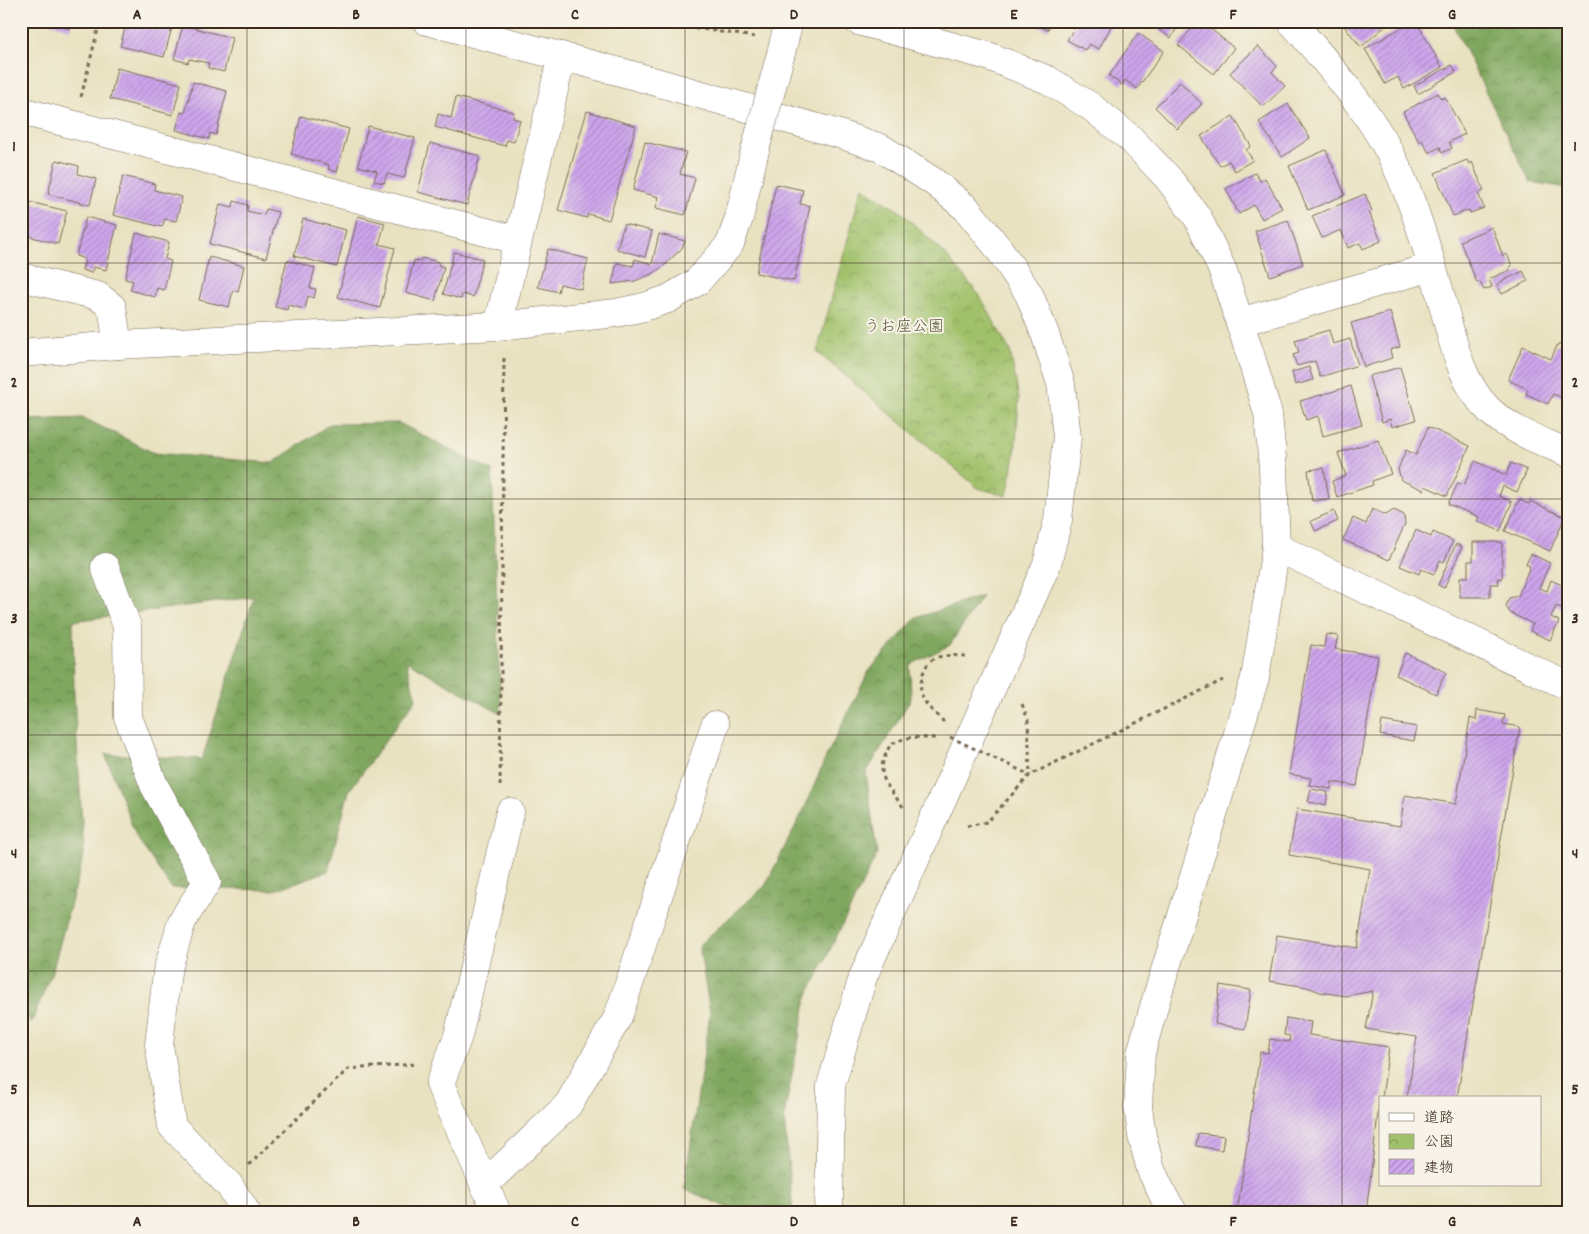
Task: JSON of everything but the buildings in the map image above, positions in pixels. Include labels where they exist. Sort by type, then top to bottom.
[{"type":"street","points":[[427,21],[741,105],[881,148],[934,182],[966,208],[999,249],[1028,294],[1045,334],[1061,384],[1067,437],[1058,520],[1047,564],[863,977],[831,1085],[829,1213]]},
{"type":"street","points":[[21,353],[118,345],[498,326],[616,313],[668,299],[697,282],[730,244],[739,218],[754,158],[770,46],[790,21]]},
{"type":"street","points":[[858,21],[923,30],[1048,80],[1090,106],[1130,138],[1168,178],[1198,218],[1223,271],[1268,414],[1273,468],[1276,547],[1258,663],[1141,1053],[1138,1107],[1142,1136],[1151,1170],[1174,1213]]},
{"type":"street","points":[[1291,21],[1334,70],[1363,111],[1393,161],[1419,220],[1468,384],[1488,410],[1509,426],[1568,453]]},
{"type":"street","points":[[498,326],[562,56]]},
{"type":"street","points":[[21,111],[517,240]]},
{"type":"street","points":[[1240,322],[1432,267]]},
{"type":"street","points":[[21,277],[98,296],[112,307],[118,345]]},
{"type":"street","points":[[1276,547],[1568,686]]},
{"type":"street","points":[[105,567],[127,626],[128,718],[154,786],[207,882],[182,921],[168,972],[159,1045],[172,1126],[229,1185],[247,1213]]},
{"type":"street","points":[[484,1185],[568,1105],[618,1017],[715,725]]},
{"type":"street","points":[[497,1213],[440,1084],[458,1036],[510,812]]},
{"type":"path","points":[[74,124],[100,21]]},
{"type":"path","points":[[648,21],[770,46]]},
{"type":"path","points":[[504,354],[500,789],[510,812]]},
{"type":"path","points":[[945,723],[923,698],[920,685],[924,669],[930,661],[942,655],[965,656]]},
{"type":"path","points":[[967,826],[987,822],[1030,776],[1258,663]]},
{"type":"path","points":[[1022,704],[1028,720],[1030,776]]},
{"type":"path","points":[[948,730],[950,737]]},
{"type":"path","points":[[903,807],[887,784],[881,767],[890,745],[900,739],[911,736],[950,737],[1030,776]]},
{"type":"path","points":[[229,1185],[348,1069],[449,1061]]},
{"type":"green space","points":[[1451,21],[1568,21],[1568,188],[1530,182]]},
{"type":"green space","name":"うお座公園","points":[[862,187],[901,212],[944,253],[980,296],[1010,351],[1019,399],[1015,455],[1007,496],[978,488],[817,352]]},
{"type":"green space","points":[[84,418],[154,453],[273,463],[330,424],[399,423],[492,471],[501,714],[406,661],[416,699],[349,791],[328,871],[275,890],[171,888],[136,836],[105,754],[202,759],[254,597],[73,621],[74,695],[84,855],[53,969],[31,1024],[21,1004],[21,420]]},
{"type":"green space","points":[[982,596],[950,645],[910,665],[911,699],[866,773],[877,854],[807,997],[784,1116],[793,1213],[740,1213],[684,1189],[710,1013],[699,945],[765,886],[806,805],[826,757],[869,671],[916,618]]}]
